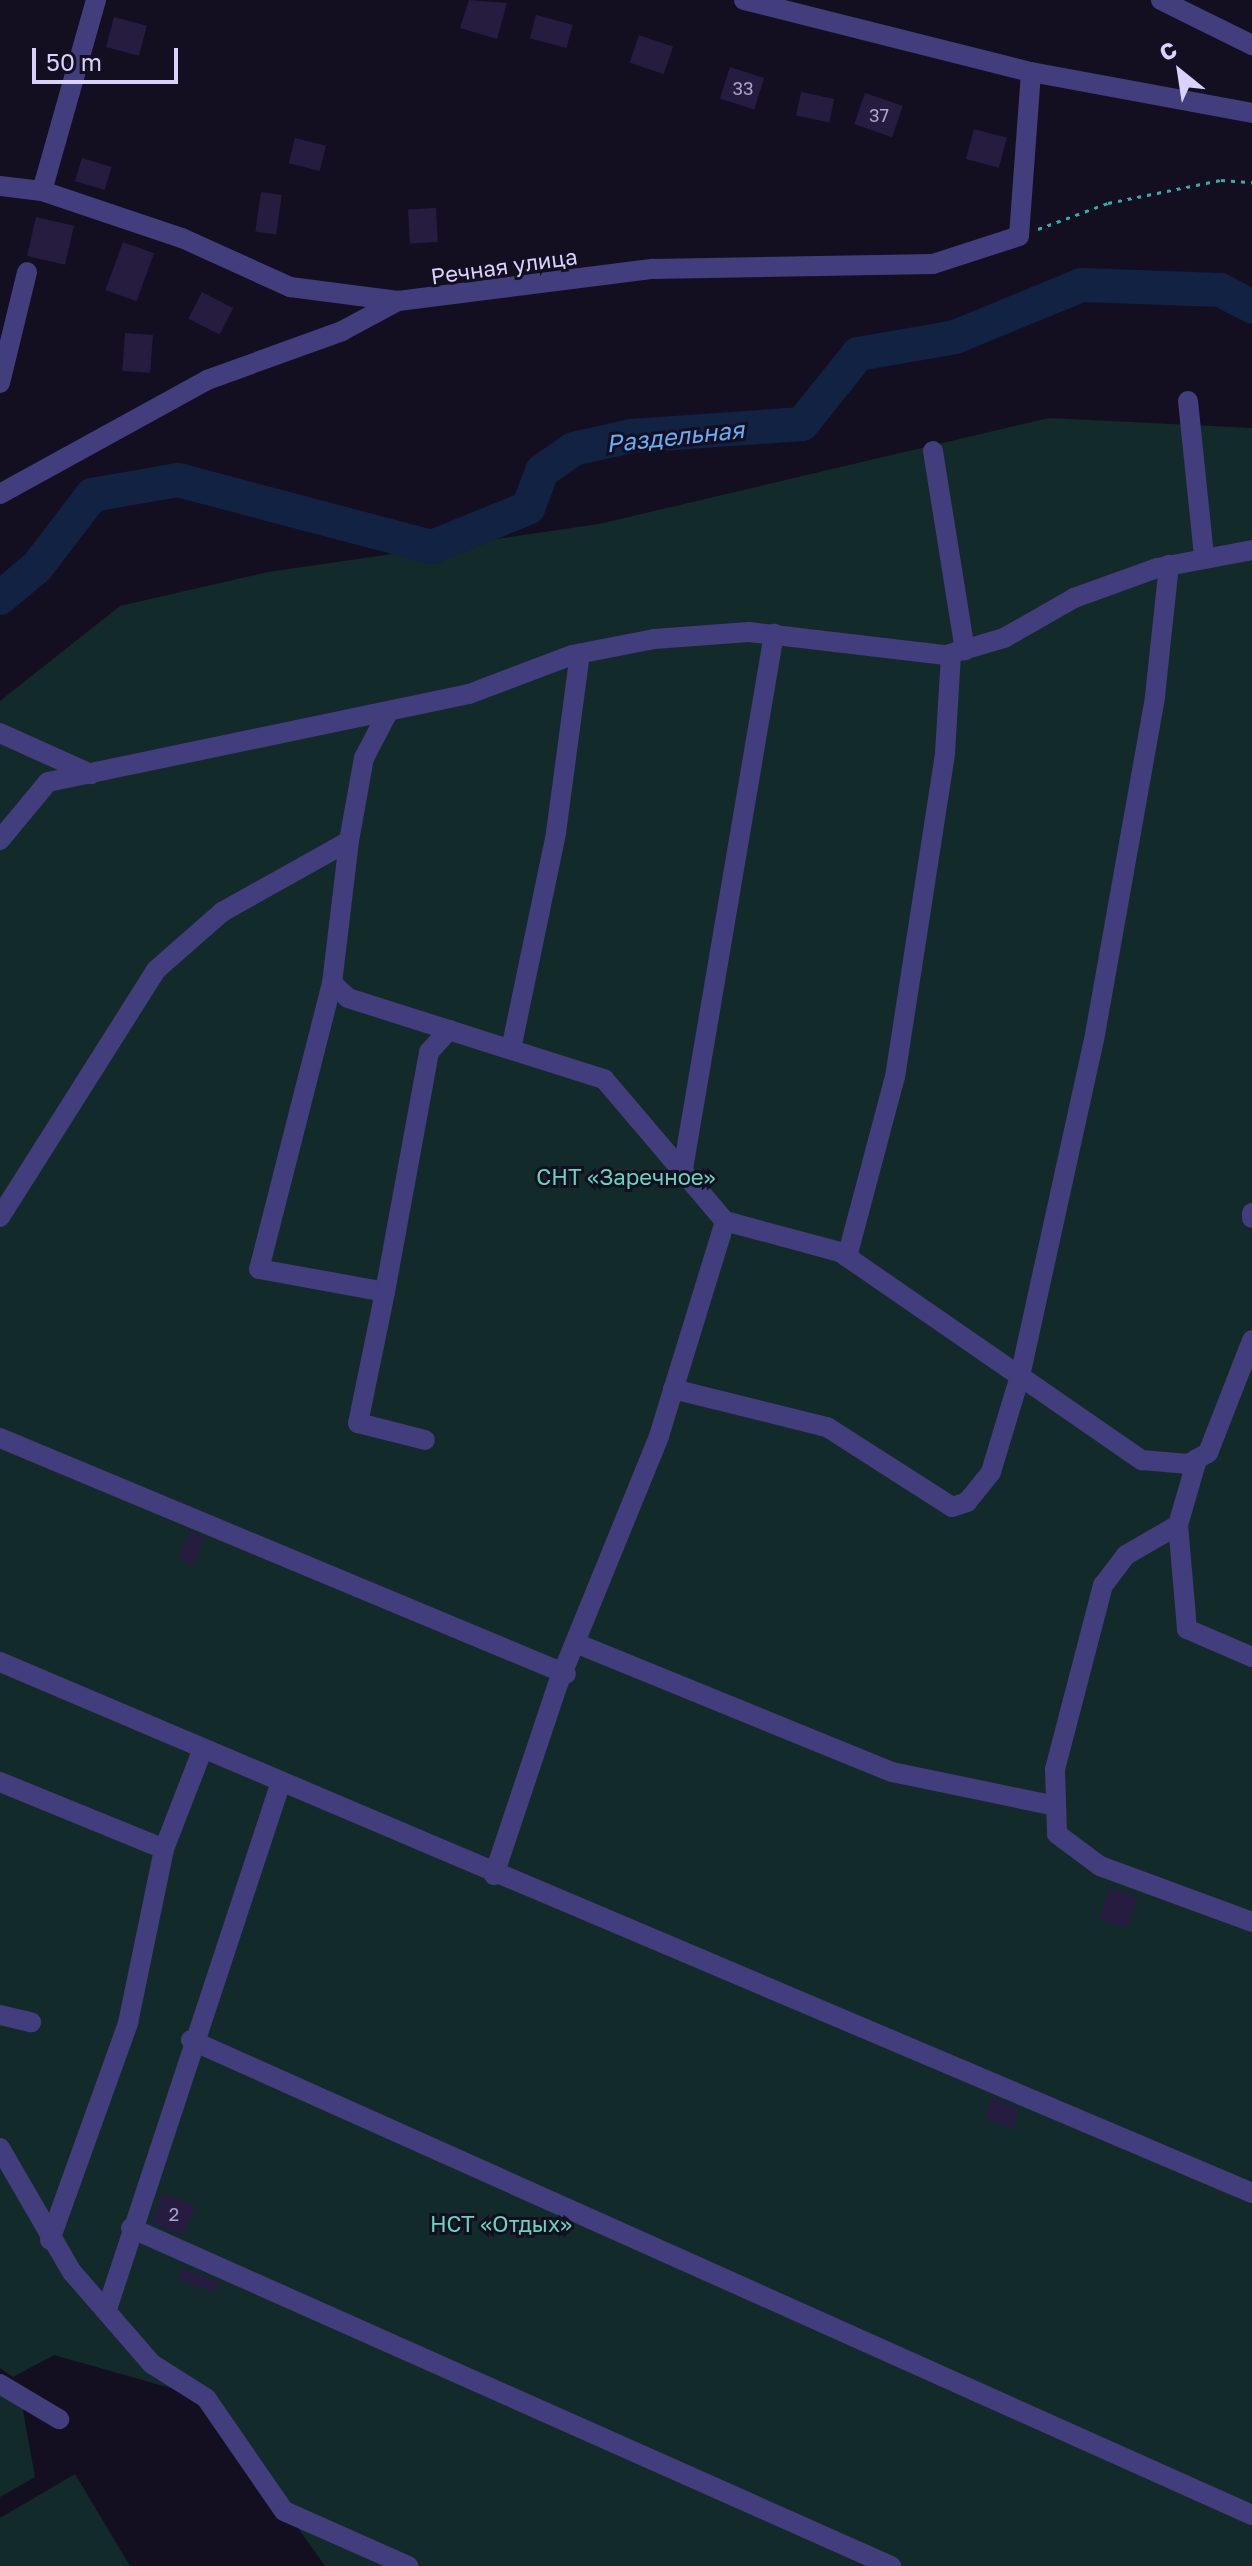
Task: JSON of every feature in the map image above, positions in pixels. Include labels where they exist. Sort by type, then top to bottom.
[{"type":"street","points":[[42,191],[96,0]]},
{"type":"street","points":[[744,0],[1031,72],[1252,113]]},
{"type":"street","points":[[1161,0],[1252,45]]},
{"type":"street","points":[[1019,236],[1031,72]]},
{"type":"street","name":"Речная улица","points":[[0,186],[42,191],[182,238],[290,287],[398,301],[653,269],[933,264],[1019,236]]},
{"type":"street","points":[[0,383],[27,272]]},
{"type":"street","points":[[0,494],[207,380],[342,331],[398,301]]},
{"type":"street","points":[[1188,401],[1204,555]]},
{"type":"street","points":[[847,1257],[895,1077],[958,652],[933,451]]},
{"type":"street","points":[[0,840],[48,782],[469,694],[580,654],[654,639],[774,634],[958,652],[1004,638],[1074,598],[1169,565],[1204,555],[1252,550]]},
{"type":"street","points":[[673,1389],[827,1427],[952,1507],[967,1502],[991,1472],[1020,1376],[1097,1025],[1155,696],[1169,565]]},
{"type":"street","points":[[683,1169],[774,634]]},
{"type":"street","points":[[511,1049],[556,833],[580,654]]},
{"type":"street","points":[[385,1292],[259,1269],[332,983],[349,841],[364,758],[388,712]]},
{"type":"street","points":[[0,733],[91,774]]},
{"type":"street","points":[[0,1217],[156,970],[222,912],[349,841]]},
{"type":"street","points":[[332,983],[348,998],[604,1079],[725,1221],[847,1257],[1142,1460],[1161,1466],[1197,1459],[1208,1453],[1242,1395],[1252,1340]]},
{"type":"street","points":[[425,1440],[358,1423],[429,1052],[449,1030]]},
{"type":"street","points":[[494,1875],[673,1389],[725,1221]]},
{"type":"street","points":[[0,1438],[566,1674]]},
{"type":"street","points":[[1197,1459],[1178,1525],[1187,1629],[1252,1657]]},
{"type":"street","points":[[1178,1525],[1126,1555],[1103,1585],[1055,1769],[1057,1834],[1100,1866],[1252,1922]]},
{"type":"street","points":[[578,1644],[892,1772],[1056,1806]]},
{"type":"street","points":[[0,1662],[280,1785],[1252,2193]]},
{"type":"street","points":[[50,2240],[128,2023],[164,1849],[202,1751]]},
{"type":"street","points":[[0,1782],[164,1849]]},
{"type":"street","points":[[108,2306],[191,2040],[280,1785]]},
{"type":"street","points":[[0,2015],[31,2022]]},
{"type":"street","points":[[191,2040],[1252,2515]]},
{"type":"street","points":[[0,2148],[50,2240],[108,2306],[152,2364],[206,2398],[284,2511],[408,2566]]},
{"type":"street","points":[[131,2228],[891,2566]]},
{"type":"street","points":[[0,2384],[59,2419]]},
{"type":"path","points":[[1019,236],[1108,203],[1221,180],[1252,182]]},
{"type":"green space","name":"СНТ «Заречное»","points":[[1049,418],[1252,428],[1252,2566],[325,2566],[206,2398],[54,2355],[13,2377],[0,2368],[0,701],[120,606],[268,572],[599,524]]},
{"type":"green space","points":[[0,2393],[22,2405],[35,2477],[0,2497]]},
{"type":"green space","points":[[75,2474],[130,2566],[0,2566],[0,2518]]},
{"type":"building","points":[[469,0],[507,3],[497,39],[460,28]]},
{"type":"building","points":[[536,15],[573,25],[566,48],[530,38]]},
{"type":"building","points":[[114,17],[147,26],[139,56],[106,47]]},
{"type":"building","points":[[639,35],[673,47],[664,74],[630,62]]},
{"type":"building","points":[[730,67],[764,78],[754,110],[720,98]]},
{"type":"building","points":[[801,92],[834,99],[829,123],[796,115]]},
{"type":"building","points":[[865,93],[903,106],[892,137],[854,124]]},
{"type":"building","points":[[974,129],[1007,138],[999,168],[966,159]]},
{"type":"building","points":[[295,138],[326,146],[320,171],[289,163]]},
{"type":"building","points":[[82,158],[112,167],[105,190],[75,181]]},
{"type":"building","points":[[261,192],[282,195],[276,235],[255,232]]},
{"type":"building","points":[[436,208],[438,242],[410,243],[408,209]]},
{"type":"building","points":[[36,217],[74,226],[65,265],[27,256]]},
{"type":"building","points":[[123,242],[154,253],[137,301],[106,290]]},
{"type":"building","points":[[202,292],[233,308],[220,335],[188,319]]},
{"type":"building","points":[[125,333],[153,335],[150,373],[122,371]]},
{"type":"building","points":[[190,1531],[205,1538],[193,1565],[177,1558]]},
{"type":"building","points":[[1109,1887],[1138,1896],[1128,1928],[1099,1920]]},
{"type":"building","points":[[991,2097],[1019,2108],[1014,2128],[985,2119]]},
{"type":"building","points":[[163,2193],[195,2206],[183,2236],[151,2223]]},
{"type":"building","points":[[182,2267],[219,2282],[216,2293],[178,2280]]},
{"type":"waterway","name":"Раздельная","points":[[0,598],[37,567],[92,495],[178,480],[432,547],[528,508],[542,471],[573,449],[631,436],[802,424],[858,354],[955,337],[1082,285],[1220,290],[1252,306]]},
{"type":"park label","name":"НСТ «Отдых»","points":[[501,2224]]}]
